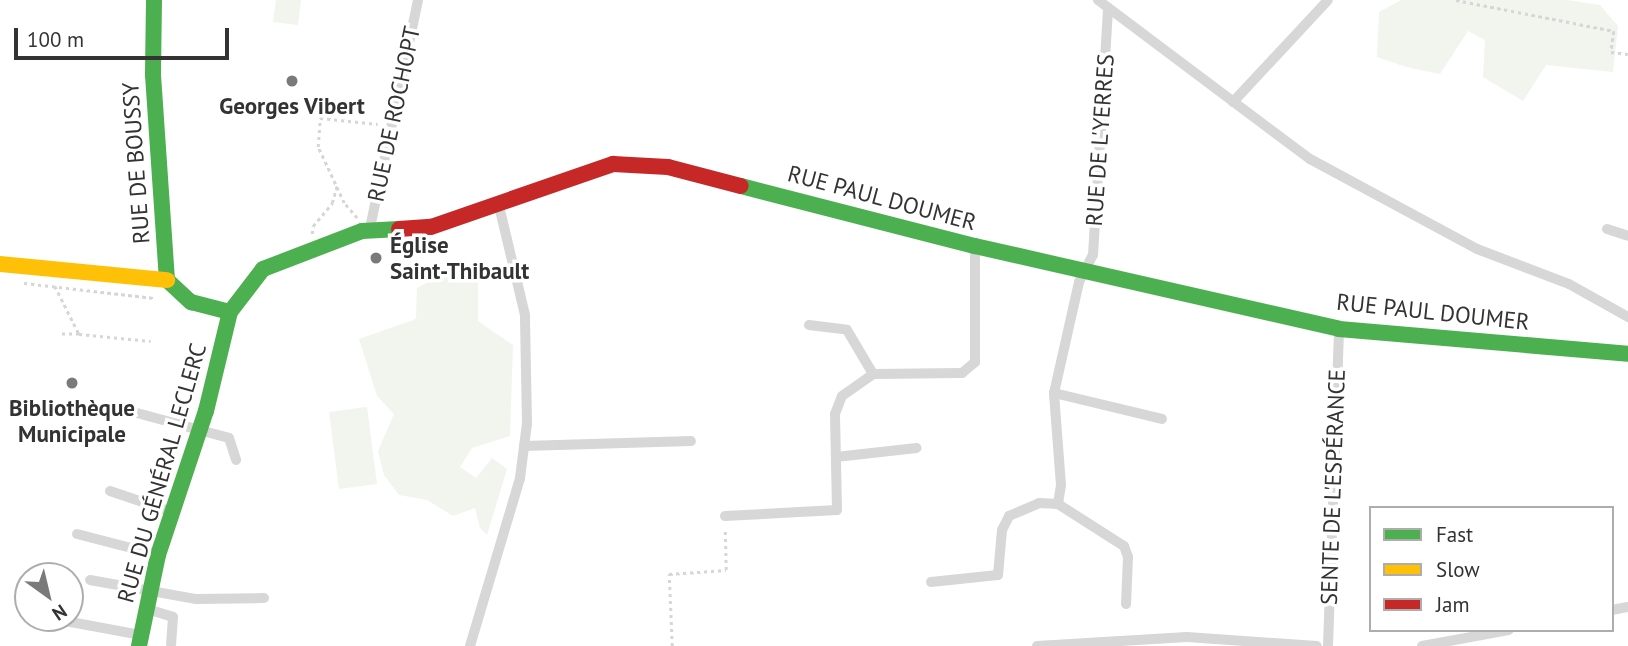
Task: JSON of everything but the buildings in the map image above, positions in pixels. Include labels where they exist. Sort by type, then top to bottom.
[{"type":"street","name":"RUE DE BOUSSY","points":[[155,0],[153,75],[167,280]]},
{"type":"street","name":"RUE DE ROCHOPT","points":[[366,229],[392,126],[418,0]]},
{"type":"street","points":[[1098,0],[1270,133],[1364,189],[1478,249],[1569,284],[1628,317]]},
{"type":"street","points":[[1233,102],[1328,0]]},
{"type":"street","name":"RUE DE L'YERRES","points":[[1058,504],[1061,485],[1054,393],[1079,282],[1093,255],[1108,7]]},
{"type":"street","name":"RUE PAUL DOUMER","points":[[230,312],[263,269],[366,229],[431,227],[499,206],[613,164],[640,164],[668,167],[975,246],[1339,329],[1628,354]]},
{"type":"street","points":[[470,646],[520,478],[524,446],[526,315],[499,206]]},
{"type":"street","points":[[1607,229],[1628,236]]},
{"type":"street","points":[[725,516],[837,510],[835,414],[842,396],[873,374],[962,373],[975,362],[975,246]]},
{"type":"street","points":[[0,264],[167,280],[191,302],[230,312]]},
{"type":"street","name":"RUE DU GÉNÉRAL LECLERC","points":[[140,640],[158,555],[199,430],[230,312]]},
{"type":"street","points":[[809,325],[847,330],[873,374]]},
{"type":"street","name":"SENTE DE L'ESPÉRANCE","points":[[1328,646],[1339,329]]},
{"type":"street","points":[[1054,393],[1162,419]]},
{"type":"street","points":[[137,413],[229,438],[236,460]]},
{"type":"street","points":[[524,446],[691,441]]},
{"type":"street","points":[[836,457],[916,448]]},
{"type":"street","points":[[110,491],[172,512]]},
{"type":"street","points":[[931,582],[998,575],[1002,530],[1009,516],[1039,503],[1058,504],[1124,545],[1128,557],[1126,604]]},
{"type":"street","points":[[78,534],[158,555]]},
{"type":"street","points":[[90,580],[149,602],[173,617],[171,644]]},
{"type":"street","points":[[149,602],[264,598]]},
{"type":"street","points":[[84,626],[140,640]]},
{"type":"street","points":[[1422,646],[1498,632]]},
{"type":"street","points":[[1037,646],[1118,639],[1317,646]]},
{"type":"path","points":[[1456,0],[1614,31],[1611,52],[1628,54]]},
{"type":"path","points":[[366,229],[337,186],[318,146],[320,118],[392,126]]},
{"type":"path","points":[[314,248],[313,226],[325,216],[337,186]]},
{"type":"path","points":[[15,282],[154,298]]},
{"type":"path","points":[[55,286],[79,334]]},
{"type":"path","points":[[59,334],[151,341]]},
{"type":"path","points":[[672,646],[669,574],[726,570],[725,516]]},
{"type":"shaded area","points":[[276,0],[301,0],[298,25],[273,22]]},
{"type":"shaded area","points":[[1401,0],[1567,0],[1600,5],[1618,26],[1613,72],[1546,65],[1523,101],[1483,77],[1485,40],[1468,31],[1440,74],[1377,57],[1379,12]]},
{"type":"shaded area","points":[[441,275],[478,280],[478,321],[513,345],[510,436],[472,448],[460,467],[476,478],[492,458],[507,469],[487,535],[480,528],[475,508],[453,516],[427,500],[399,495],[384,475],[378,451],[394,414],[377,396],[359,339],[416,319],[417,288]]},
{"type":"shaded area","points":[[367,407],[377,484],[339,489],[329,412]]},
{"type":"traffic: fast","points":[[154,0],[153,75],[167,280]]},
{"type":"traffic: fast","points":[[741,186],[975,246],[1339,329],[1628,354]]},
{"type":"traffic: fast","points":[[139,646],[158,555],[206,411],[230,312],[263,269],[362,231],[399,229]]},
{"type":"traffic: fast","points":[[167,280],[191,302],[230,312]]},
{"type":"traffic: slow","points":[[0,264],[167,280]]},
{"type":"traffic: jam","points":[[399,229],[431,227],[613,164],[668,167],[741,186]]},
{"type":"place","name":"Georges Vibert","points":[[292,81]]},
{"type":"place","name":"Église Saint-Thibault","points":[[376,258]]},
{"type":"place","name":"Bibliothèque Municipale","points":[[72,383]]}]
